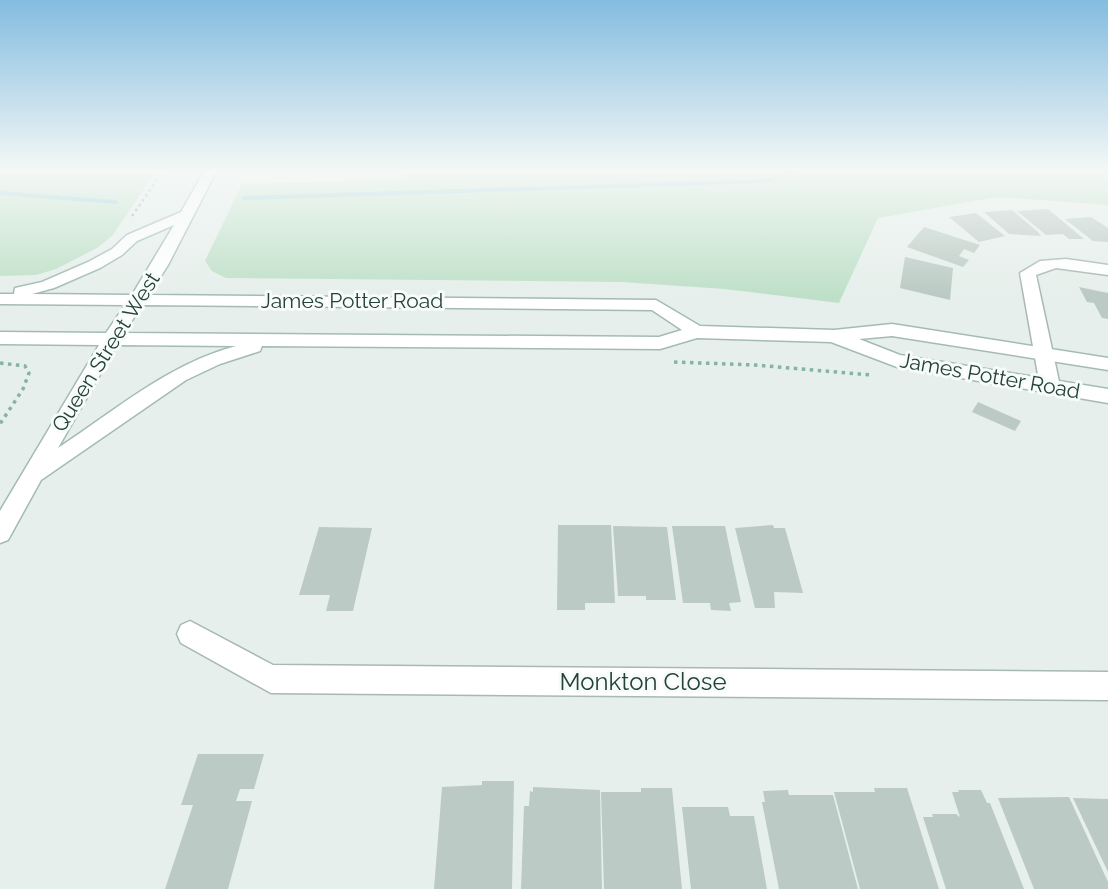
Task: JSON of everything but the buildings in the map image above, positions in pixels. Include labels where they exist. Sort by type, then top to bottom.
[{"type":"main road","name":"Queen Street West","points":[[0,533],[86,378],[160,265],[188,211]]},
{"type":"main road","points":[[0,297],[48,285],[74,275],[117,253],[132,238],[186,215]]},
{"type":"main road","points":[[1050,386],[1028,273],[1036,267],[1054,263],[1108,270]]},
{"type":"main road","name":"James Potter Road","points":[[0,297],[656,305],[696,332]]},
{"type":"main road","name":"James Potter Road","points":[[0,338],[660,342],[696,332],[834,336],[892,330],[1108,364]]},
{"type":"main road","name":"James Potter Road","points":[[834,336],[897,361],[1108,396]]},
{"type":"main road","points":[[31,476],[113,421],[133,403],[193,366],[228,353],[264,345],[323,339]]},
{"type":"main road","name":"Monkton Close","points":[[190,634],[271,679],[1108,686]]},
{"type":"path","points":[[671,362],[755,365],[876,376]]},
{"type":"path","points":[[0,363],[25,366],[29,373],[23,389],[0,424]]},
{"type":"green space","points":[[0,211],[129,211],[112,236],[97,248],[56,269],[36,275],[0,276]]},
{"type":"green space","points":[[229,211],[915,211],[878,218],[839,303],[725,289],[622,282],[226,278],[212,271],[205,261]]}]
